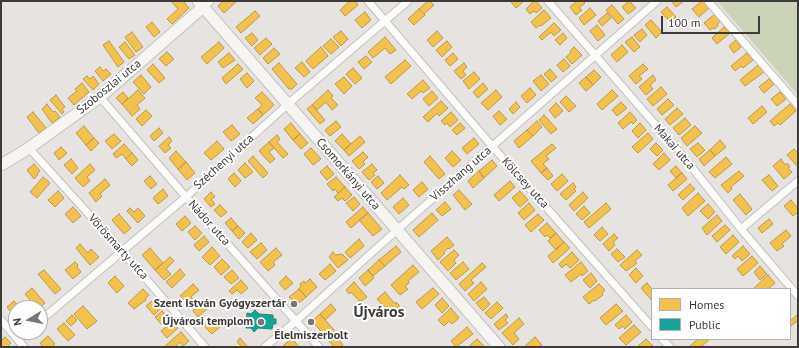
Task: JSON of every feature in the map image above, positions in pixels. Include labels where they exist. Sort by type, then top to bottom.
[{"type":"street","name":"Kölcsey utca","points":[[368,1],[492,146],[651,326]]},
{"type":"street","name":"Széchenyi utca","points":[[48,314],[186,197],[288,104],[408,1]]},
{"type":"street","name":"Makai utca","points":[[548,1],[686,160],[741,229],[798,296]]},
{"type":"street","name":"Visszhang utca","points":[[264,347],[657,1]]},
{"type":"street","points":[[708,1],[798,105]]},
{"type":"street","name":"Szoboszlai utca","points":[[1,165],[29,148],[100,97],[204,3]]},
{"type":"street","name":"Csomorkányi utca","points":[[204,3],[288,104],[499,347]]},
{"type":"street","name":"Nádor utca","points":[[100,97],[186,197],[319,347]]},
{"type":"street","name":"Vörösmarty utca","points":[[29,148],[122,251],[205,347]]},
{"type":"street","points":[[741,229],[798,181]]},
{"type":"street","points":[[1,320],[8,328]]},
{"type":"street","points":[[18,340],[24,347]]},
{"type":"green space","points":[[717,1],[798,1],[798,95]]},
{"type":"building: Homes","points":[[171,1],[183,1],[189,8],[172,24],[167,19],[178,9]]},
{"type":"building: Homes","points":[[223,1],[237,1],[224,13],[218,6]]},
{"type":"building: Homes","points":[[350,1],[355,1],[358,5],[345,16],[340,10]]},
{"type":"building: Homes","points":[[428,1],[434,5],[424,14],[419,9]]},
{"type":"building: Homes","points":[[524,1],[516,8],[511,2]]},
{"type":"building: Homes","points":[[534,1],[536,1],[542,8],[536,13],[534,11],[530,14],[526,9]]},
{"type":"building: Homes","points":[[577,1],[583,1],[585,3],[579,8],[582,10],[576,15],[570,7]]},
{"type":"building: Homes","points":[[629,1],[636,8],[628,14],[622,7]]},
{"type":"building: Homes","points":[[672,1],[684,1],[676,7]]},
{"type":"building: Homes","points":[[702,1],[705,1],[710,7],[699,17],[692,9]]},
{"type":"building: Homes","points":[[612,5],[624,19],[618,24],[606,10]]},
{"type":"building: Homes","points":[[667,7],[676,17],[670,22],[661,12]]},
{"type":"building: Homes","points":[[590,8],[596,15],[584,25],[579,18]]},
{"type":"building: Homes","points":[[419,9],[425,15],[414,25],[408,19]]},
{"type":"building: Homes","points":[[544,10],[551,18],[536,28],[531,22]]},
{"type":"building: Homes","points":[[255,11],[260,16],[241,33],[236,27]]},
{"type":"building: Homes","points":[[365,12],[371,20],[362,28],[355,20]]},
{"type":"building: Homes","points":[[607,13],[611,18],[602,26],[598,21]]},
{"type":"building: Homes","points":[[715,14],[721,21],[717,24],[718,26],[710,30],[704,23]]},
{"type":"building: Homes","points":[[651,20],[662,32],[656,38],[645,25]]},
{"type":"building: Homes","points":[[152,22],[160,32],[154,37],[146,27]]},
{"type":"building: Homes","points":[[554,23],[561,30],[554,36],[551,32],[542,40],[539,37]]},
{"type":"building: Homes","points":[[597,25],[605,35],[598,41],[590,31]]},
{"type":"building: Homes","points":[[724,27],[730,33],[717,44],[712,38]]},
{"type":"building: Homes","points":[[642,29],[647,35],[640,42],[634,35]]},
{"type":"building: Homes","points":[[341,31],[348,39],[341,46],[333,37]]},
{"type":"building: Homes","points":[[437,31],[443,38],[433,47],[427,40]]},
{"type":"building: Homes","points":[[132,32],[143,47],[136,52],[125,37]]},
{"type":"building: Homes","points":[[252,33],[258,40],[252,46],[245,38]]},
{"type":"building: Homes","points":[[563,33],[567,38],[560,45],[555,40]]},
{"type":"building: Homes","points":[[385,37],[396,50],[390,54],[385,48],[373,58],[368,52]]},
{"type":"building: Homes","points":[[632,37],[640,47],[634,52],[625,42]]},
{"type":"building: Homes","points":[[266,38],[272,44],[260,55],[254,48]]},
{"type":"building: Homes","points":[[331,39],[339,47],[331,54],[323,46]]},
{"type":"building: Homes","points":[[736,40],[741,47],[734,53],[729,46]]},
{"type":"building: Homes","points":[[109,41],[124,62],[118,67],[103,45]]},
{"type":"building: Homes","points":[[447,41],[452,47],[442,57],[436,50]]},
{"type":"building: Homes","points":[[125,42],[135,55],[129,59],[119,47]]},
{"type":"building: Homes","points":[[219,42],[224,48],[207,64],[201,57]]},
{"type":"building: Homes","points":[[622,45],[628,52],[617,62],[611,55]]},
{"type":"building: Homes","points":[[321,47],[328,56],[313,69],[306,61]]},
{"type":"building: Homes","points":[[574,47],[582,55],[572,64],[566,57],[571,53],[570,51]]},
{"type":"building: Homes","points":[[274,48],[280,54],[268,64],[263,58]]},
{"type":"building: Homes","points":[[167,52],[174,59],[166,66],[159,59]]},
{"type":"building: Homes","points":[[229,53],[235,60],[223,68],[218,62]]},
{"type":"building: Homes","points":[[453,53],[458,59],[450,66],[445,60]]},
{"type":"building: Homes","points":[[747,53],[753,60],[743,68],[741,66],[735,71],[731,66]]},
{"type":"building: Homes","points":[[366,56],[372,62],[364,69],[358,62]]},
{"type":"building: Homes","points":[[564,59],[570,66],[563,72],[557,65]]},
{"type":"building: Homes","points":[[405,60],[411,66],[391,84],[385,77]]},
{"type":"building: Homes","points":[[302,62],[310,72],[304,77],[295,68]]},
{"type":"building: Homes","points":[[279,63],[297,84],[292,89],[289,89],[272,69]]},
{"type":"building: Homes","points":[[464,63],[467,67],[463,71],[466,75],[461,79],[454,71]]},
{"type":"building: Homes","points":[[153,64],[165,78],[159,83],[147,70]]},
{"type":"building: Homes","points":[[238,64],[243,69],[226,84],[222,78]]},
{"type":"building: Homes","points":[[643,64],[648,69],[639,76],[642,79],[636,84],[629,76]]},
{"type":"building: Homes","points":[[758,65],[764,72],[745,86],[740,80]]},
{"type":"building: Homes","points":[[100,67],[103,71],[106,69],[111,74],[103,81],[95,71]]},
{"type":"building: Homes","points":[[353,68],[362,78],[355,84],[346,74]]},
{"type":"building: Homes","points":[[550,69],[557,77],[551,82],[544,74]]},
{"type":"building: Homes","points":[[594,70],[601,77],[593,85],[586,77]]},
{"type":"building: Homes","points":[[474,72],[480,79],[469,89],[463,81]]},
{"type":"building: Homes","points":[[247,73],[254,81],[247,88],[240,79]]},
{"type":"building: Homes","points":[[141,75],[151,87],[144,94],[133,82]]},
{"type":"building: Homes","points":[[541,75],[549,84],[541,91],[533,81]]},
{"type":"building: Homes","points":[[653,75],[656,80],[650,85],[653,89],[646,95],[639,87]]},
{"type":"building: Homes","points":[[87,76],[90,79],[93,76],[99,84],[93,90],[83,79]]},
{"type":"building: Homes","points":[[344,77],[352,86],[344,94],[335,84]]},
{"type":"building: Homes","points":[[586,77],[593,85],[586,91],[579,83]]},
{"type":"building: Homes","points":[[769,79],[774,84],[764,93],[759,87]]},
{"type":"building: Homes","points":[[423,80],[430,88],[423,93],[421,91],[412,99],[407,94]]},
{"type":"building: Homes","points":[[82,83],[89,92],[74,105],[68,98],[77,91],[75,89]]},
{"type":"building: Homes","points":[[483,83],[488,89],[478,98],[473,92]]},
{"type":"building: Homes","points":[[661,87],[667,94],[653,106],[647,99]]},
{"type":"building: Homes","points":[[530,88],[536,95],[527,103],[521,96]]},
{"type":"building: Homes","points":[[138,90],[145,98],[137,105],[140,109],[132,116],[122,104]]},
{"type":"building: Homes","points":[[328,90],[333,96],[331,98],[338,105],[332,110],[326,102],[317,110],[312,105]]},
{"type":"building: Homes","points":[[496,90],[502,97],[488,110],[481,103]]},
{"type":"building: Homes","points":[[612,90],[618,96],[602,110],[597,104]]},
{"type":"building: Homes","points":[[432,91],[438,98],[429,106],[423,99]]},
{"type":"building: Homes","points":[[123,92],[128,98],[122,104],[116,98]]},
{"type":"building: Homes","points":[[262,92],[274,105],[263,115],[258,109],[262,105],[255,98]]},
{"type":"building: Homes","points":[[780,92],[786,99],[777,106],[771,99]]},
{"type":"building: Homes","points":[[56,95],[65,107],[62,109],[64,112],[62,114],[50,100]]},
{"type":"building: Homes","points":[[566,96],[576,106],[569,112],[560,102]]},
{"type":"building: Homes","points":[[668,99],[674,105],[662,115],[657,109]]},
{"type":"building: Homes","points":[[441,101],[448,108],[439,116],[437,113],[428,122],[423,117]]},
{"type":"building: Homes","points":[[516,102],[520,107],[513,114],[509,109]]},
{"type":"building: Homes","points":[[621,102],[627,108],[617,116],[612,110]]},
{"type":"building: Homes","points":[[556,103],[563,111],[555,118],[549,110]]},
{"type":"building: Homes","points":[[47,104],[53,112],[55,111],[60,117],[52,123],[42,109]]},
{"type":"building: Homes","points":[[790,104],[796,111],[780,125],[778,123],[774,126],[770,121]]},
{"type":"building: Homes","points":[[312,105],[325,120],[320,124],[307,109]]},
{"type":"building: Homes","points":[[762,106],[767,112],[753,124],[748,118]]},
{"type":"building: Homes","points":[[677,108],[683,114],[670,125],[665,119]]},
{"type":"building: Homes","points":[[258,109],[263,115],[253,124],[247,118]]},
{"type":"building: Homes","points":[[146,110],[152,116],[142,126],[136,119]]},
{"type":"building: Homes","points":[[499,111],[507,119],[500,125],[493,116]]},
{"type":"building: Homes","points":[[33,112],[46,128],[39,133],[27,117]]},
{"type":"building: Homes","points":[[451,112],[458,120],[450,127],[447,123],[445,125],[441,121]]},
{"type":"building: Homes","points":[[630,112],[637,120],[633,124],[631,122],[623,129],[618,123]]},
{"type":"building: Homes","points":[[544,115],[557,129],[551,134],[539,120]]},
{"type":"building: Homes","points":[[685,118],[691,125],[679,135],[673,128]]},
{"type":"building: Homes","points":[[336,121],[341,127],[330,136],[325,130]]},
{"type":"building: Homes","points":[[537,121],[542,127],[533,136],[527,130]]},
{"type":"building: Homes","points":[[291,123],[300,134],[293,140],[284,129]]},
{"type":"building: Homes","points":[[460,123],[465,128],[457,135],[452,130]]},
{"type":"building: Homes","points":[[640,123],[646,130],[638,138],[632,131]]},
{"type":"building: Homes","points":[[232,125],[240,134],[231,141],[223,132]]},
{"type":"building: Homes","points":[[84,126],[94,138],[86,145],[76,133]]},
{"type":"building: Homes","points":[[695,126],[702,133],[687,146],[681,138]]},
{"type":"building: Homes","points":[[159,128],[163,133],[154,141],[150,136]]},
{"type":"building: Homes","points":[[527,130],[533,136],[519,148],[514,141]]},
{"type":"building: Homes","points":[[648,133],[653,139],[638,153],[632,147]]},
{"type":"building: Homes","points":[[114,134],[121,141],[112,149],[105,141]]},
{"type":"building: Homes","points":[[300,134],[308,143],[301,149],[293,140]]},
{"type":"building: Homes","points":[[342,134],[351,144],[344,150],[335,141]]},
{"type":"building: Homes","points":[[277,135],[280,139],[277,142],[288,154],[283,158],[269,142]]},
{"type":"building: Homes","points":[[360,136],[365,142],[349,156],[344,150]]},
{"type":"building: Homes","points":[[169,137],[172,141],[168,145],[171,148],[165,153],[159,146]]},
{"type":"building: Homes","points":[[94,138],[99,143],[91,151],[86,145]]},
{"type":"building: Homes","points":[[474,138],[479,144],[467,154],[462,148]]},
{"type":"building: Homes","points":[[720,140],[726,147],[715,156],[710,150]]},
{"type":"building: Homes","points":[[217,141],[224,149],[211,160],[204,153]]},
{"type":"building: Homes","points":[[269,142],[274,148],[269,152],[275,159],[270,163],[259,151]]},
{"type":"building: Homes","points":[[656,143],[663,150],[657,156],[650,149]]},
{"type":"building: Homes","points":[[698,143],[705,150],[697,157],[690,149]]},
{"type":"building: Homes","points":[[124,144],[132,153],[126,159],[122,154],[116,158],[113,154]]},
{"type":"building: Homes","points":[[552,144],[556,148],[546,156],[549,159],[543,164],[547,168],[541,173],[531,161]]},
{"type":"building: Homes","points":[[61,147],[67,153],[59,160],[54,153]]},
{"type":"building: Homes","points":[[311,148],[321,159],[313,165],[304,154]]},
{"type":"building: Homes","points":[[794,149],[798,153],[798,167],[787,155]]},
{"type":"building: Homes","points":[[710,150],[715,156],[704,166],[699,159]]},
{"type":"building: Homes","points":[[176,151],[186,162],[178,169],[169,158]]},
{"type":"building: Homes","points":[[452,151],[461,160],[453,167],[445,158]]},
{"type":"building: Homes","points":[[363,152],[368,157],[363,162],[365,164],[359,169],[352,161]]},
{"type":"building: Homes","points":[[132,153],[138,160],[132,166],[126,159]]},
{"type":"building: Homes","points":[[664,153],[670,160],[659,170],[653,164]]},
{"type":"building: Homes","points":[[253,156],[268,173],[263,178],[248,161]]},
{"type":"building: Homes","points":[[430,156],[445,174],[439,179],[424,162]]},
{"type":"building: Homes","points":[[726,157],[732,164],[715,178],[709,172]]},
{"type":"building: Homes","points":[[71,159],[78,168],[72,174],[64,165]]},
{"type":"building: Homes","points":[[781,159],[785,165],[787,163],[790,167],[788,168],[792,172],[784,179],[773,166]]},
{"type":"building: Homes","points":[[492,160],[497,166],[484,178],[479,171]]},
{"type":"building: Homes","points":[[186,162],[195,173],[187,180],[178,169]]},
{"type":"building: Homes","points":[[245,163],[253,172],[245,178],[238,170]]},
{"type":"building: Homes","points":[[34,164],[40,171],[34,179],[27,170]]},
{"type":"building: Homes","points":[[90,164],[95,170],[87,177],[90,181],[83,187],[75,178]]},
{"type":"building: Homes","points":[[372,164],[377,170],[373,173],[375,175],[369,180],[362,172]]},
{"type":"building: Homes","points":[[327,166],[334,174],[327,180],[320,172]]},
{"type":"building: Homes","points":[[676,166],[682,173],[676,178],[670,171]]},
{"type":"building: Homes","points":[[547,168],[553,176],[548,180],[541,173]]},
{"type":"building: Homes","points":[[479,171],[484,178],[473,188],[468,181]]},
{"type":"building: Homes","points":[[739,171],[744,176],[731,187],[732,189],[728,193],[721,185]]},
{"type":"building: Homes","points":[[234,173],[241,181],[235,187],[228,179]]},
{"type":"building: Homes","points":[[682,173],[687,179],[673,191],[668,185]]},
{"type":"building: Homes","points":[[562,174],[568,181],[557,191],[551,184]]},
{"type":"building: Homes","points":[[400,175],[409,185],[404,189],[402,187],[387,200],[381,193]]},
{"type":"building: Homes","points":[[769,175],[778,186],[772,191],[762,180]]},
{"type":"building: Homes","points":[[150,176],[157,184],[151,189],[144,181]]},
{"type":"building: Homes","points":[[378,176],[384,183],[377,189],[371,182]]},
{"type":"building: Homes","points":[[43,177],[50,183],[37,198],[30,192]]},
{"type":"building: Homes","points":[[336,177],[345,187],[338,193],[335,189],[333,191],[327,184]]},
{"type":"building: Homes","points":[[105,179],[110,185],[100,194],[102,196],[96,202],[89,193]]},
{"type":"building: Homes","points":[[510,181],[515,187],[499,201],[494,195]]},
{"type":"building: Homes","points":[[422,182],[428,189],[419,197],[413,190]]},
{"type":"building: Homes","points":[[573,183],[576,187],[574,189],[576,191],[566,200],[560,194]]},
{"type":"building: Homes","points":[[690,184],[695,189],[683,200],[678,195]]},
{"type":"building: Homes","points":[[345,187],[352,195],[345,201],[342,198],[338,201],[334,197]]},
{"type":"building: Homes","points":[[163,189],[168,196],[158,204],[153,198]]},
{"type":"building: Homes","points":[[459,190],[472,204],[465,210],[453,195]]},
{"type":"building: Homes","points":[[58,191],[64,198],[55,207],[48,200]]},
{"type":"building: Homes","points":[[520,191],[528,200],[520,207],[512,198]]},
{"type":"building: Homes","points":[[211,192],[215,197],[211,199],[215,204],[211,207],[204,199]]},
{"type":"building: Homes","points":[[583,192],[588,198],[574,211],[569,205]]},
{"type":"building: Homes","points":[[698,193],[705,201],[688,216],[682,208]]},
{"type":"building: Homes","points":[[740,194],[752,209],[746,215],[733,200]]},
{"type":"building: Homes","points":[[354,197],[360,204],[353,211],[346,203]]},
{"type":"building: Homes","points":[[403,198],[409,205],[399,214],[393,207]]},
{"type":"building: Homes","points":[[791,200],[798,208],[798,212],[793,216],[784,206]]},
{"type":"building: Homes","points":[[445,202],[451,209],[442,216],[436,210]]},
{"type":"building: Homes","points":[[529,203],[535,210],[524,220],[518,213]]},
{"type":"building: Homes","points":[[606,203],[611,209],[589,228],[584,222]]},
{"type":"building: Homes","points":[[708,204],[715,212],[708,219],[700,211]]},
{"type":"building: Homes","points":[[220,205],[227,212],[221,217],[214,210]]},
{"type":"building: Homes","points":[[584,206],[590,213],[582,220],[576,214]]},
{"type":"building: Homes","points":[[73,207],[81,216],[73,223],[65,214]]},
{"type":"building: Homes","points":[[363,207],[368,213],[351,228],[346,222]]},
{"type":"building: Homes","points":[[130,208],[134,212],[138,208],[145,216],[138,223],[127,211]]},
{"type":"building: Homes","points":[[368,213],[382,229],[373,236],[359,220]]},
{"type":"building: Homes","points":[[432,213],[438,220],[419,237],[413,230]]},
{"type":"building: Homes","points":[[119,214],[131,228],[124,234],[112,220]]},
{"type":"building: Homes","points":[[538,214],[544,220],[531,232],[525,225]]},
{"type":"building: Homes","points":[[717,215],[722,221],[707,235],[702,228]]},
{"type":"building: Homes","points":[[185,216],[191,223],[182,231],[176,224]]},
{"type":"building: Homes","points":[[231,218],[238,226],[232,231],[225,223]]},
{"type":"building: Homes","points":[[769,219],[773,224],[762,233],[758,228]]},
{"type":"building: Homes","points":[[547,223],[556,233],[550,238],[547,235],[545,237],[539,230]]},
{"type":"building: Homes","points":[[725,225],[730,230],[717,242],[712,236]]},
{"type":"building: Homes","points":[[195,226],[202,233],[195,240],[188,232]]},
{"type":"building: Homes","points":[[238,226],[245,233],[239,239],[232,231]]},
{"type":"building: Homes","points":[[602,227],[608,234],[600,241],[594,235]]},
{"type":"building: Homes","points":[[786,230],[791,236],[782,244],[784,246],[777,251],[770,243]]},
{"type":"building: Homes","points":[[251,233],[257,240],[248,248],[242,242]]},
{"type":"building: Homes","points":[[556,233],[564,242],[556,250],[548,241]]},
{"type":"building: Homes","points":[[614,234],[618,238],[613,242],[615,245],[609,251],[603,244]]},
{"type":"building: Homes","points":[[733,235],[739,242],[726,254],[720,247]]},
{"type":"building: Homes","points":[[204,236],[209,242],[199,251],[194,245]]},
{"type":"building: Homes","points":[[447,237],[454,245],[449,249],[448,248],[438,260],[431,251]]},
{"type":"building: Homes","points":[[359,239],[364,246],[350,258],[345,252]]},
{"type":"building: Homes","points":[[564,242],[570,248],[553,263],[548,256]]},
{"type":"building: Homes","points":[[261,243],[267,250],[257,259],[250,252]]},
{"type":"building: Homes","points":[[80,244],[88,253],[91,249],[99,257],[90,265],[76,248]]},
{"type":"building: Homes","points":[[396,246],[401,252],[385,266],[379,260]]},
{"type":"building: Homes","points":[[743,246],[750,254],[742,261],[738,256],[735,259],[732,256]]},
{"type":"building: Homes","points":[[212,247],[220,256],[210,265],[202,257]]},
{"type":"building: Homes","points":[[150,248],[163,263],[155,270],[142,255]]},
{"type":"building: Homes","points":[[276,248],[282,255],[273,262],[275,265],[268,271],[260,262]]},
{"type":"building: Homes","points":[[617,249],[625,257],[618,262],[611,254]]},
{"type":"building: Homes","points":[[454,250],[459,255],[454,260],[456,263],[448,271],[440,262]]},
{"type":"building: Homes","points":[[637,250],[642,255],[635,261],[637,263],[626,271],[620,265]]},
{"type":"building: Homes","points":[[333,252],[335,255],[342,254],[348,260],[338,268],[329,257]]},
{"type":"building: Homes","points":[[572,252],[579,260],[570,268],[566,264],[562,268],[559,264]]},
{"type":"building: Homes","points":[[752,256],[758,263],[743,276],[737,269]]},
{"type":"building: Homes","points":[[170,257],[174,261],[166,269],[171,274],[164,280],[155,270]]},
{"type":"building: Homes","points":[[222,259],[230,267],[221,275],[214,267]]},
{"type":"building: Homes","points":[[379,260],[385,266],[373,276],[368,270]]},
{"type":"building: Homes","points":[[75,262],[81,272],[73,279],[65,270]]},
{"type":"building: Homes","points":[[463,262],[469,269],[456,280],[450,273]]},
{"type":"building: Homes","points":[[581,262],[588,271],[582,276],[581,274],[571,282],[565,275]]},
{"type":"building: Homes","points":[[482,263],[486,267],[471,280],[474,283],[465,291],[459,284]]},
{"type":"building: Homes","points":[[330,264],[336,271],[325,280],[319,274]]},
{"type":"building: Homes","points":[[413,265],[419,272],[408,281],[409,283],[405,286],[408,289],[400,295],[391,285]]},
{"type":"building: Homes","points":[[760,266],[767,274],[760,280],[754,272]]},
{"type":"building: Homes","points":[[636,268],[643,276],[636,283],[629,275]]},
{"type":"building: Homes","points":[[180,269],[185,275],[172,288],[166,282]]},
{"type":"building: Homes","points":[[44,270],[61,289],[55,294],[38,274]]},
{"type":"building: Homes","points":[[232,270],[239,278],[231,284],[224,277]]},
{"type":"building: Homes","points":[[368,270],[374,278],[365,286],[359,278]]},
{"type":"building: Homes","points":[[591,273],[597,281],[590,288],[583,280]]},
{"type":"building: Homes","points":[[768,275],[775,283],[769,288],[754,288]]},
{"type":"building: Homes","points":[[115,276],[124,286],[117,293],[108,283]]},
{"type":"building: Homes","points":[[286,276],[293,283],[285,290],[279,283]]},
{"type":"building: Homes","points":[[310,279],[317,287],[306,297],[299,289],[301,286],[300,284],[304,281],[305,283]]},
{"type":"building: Homes","points":[[241,280],[248,288],[241,294],[237,290],[232,294],[229,291]]},
{"type":"building: Homes","points":[[354,282],[367,297],[360,302],[351,292],[349,294],[346,290]]},
{"type":"building: Homes","points":[[481,282],[487,289],[474,301],[468,294]]},
{"type":"building: Homes","points":[[647,283],[651,288],[651,300],[641,288]]},
{"type":"building: Homes","points":[[193,284],[199,290],[191,297],[194,301],[189,306],[180,296]]},
{"type":"building: Homes","points":[[599,284],[605,290],[602,293],[603,295],[589,304],[583,297]]},
{"type":"building: Homes","points":[[32,288],[42,300],[30,300],[25,294]]},
{"type":"building: Homes","points":[[433,288],[439,294],[422,309],[416,302]]},
{"type":"building: Homes","points":[[143,289],[149,295],[145,299],[146,300],[134,309],[128,303]]},
{"type":"building: Homes","points":[[299,289],[306,297],[300,302],[295,303],[289,297]]},
{"type":"building: Homes","points":[[385,292],[395,304],[396,302],[399,305],[397,310],[393,310],[390,313],[377,299]]},
{"type":"building: Homes","points":[[484,297],[490,304],[483,311],[476,303]]},
{"type":"building: Homes","points":[[442,298],[449,306],[442,313],[435,305]]},
{"type":"building: Homes","points":[[153,300],[161,308],[154,315],[146,306]]},
{"type":"building: Homes","points":[[497,302],[503,308],[491,319],[485,313]]},
{"type":"building: Homes","points":[[201,303],[207,309],[198,317],[193,311]]},
{"type":"building: Homes","points":[[331,304],[336,310],[325,320],[320,314]]},
{"type":"building: Homes","points":[[616,304],[623,311],[606,325],[600,318]]},
{"type":"building: Homes","points":[[83,306],[97,321],[87,329],[74,314]]},
{"type":"building: Homes","points":[[451,308],[459,318],[452,324],[449,321],[444,326],[438,320]]},
{"type":"building: Homes","points":[[162,311],[169,318],[162,325],[155,317]]},
{"type":"building: Homes","points":[[320,314],[335,331],[327,338],[312,321]]},
{"type":"building: Homes","points":[[506,314],[508,317],[505,320],[508,323],[499,330],[494,324]]},
{"type":"building: Homes","points":[[798,314],[798,323],[797,321],[791,326],[791,320]]},
{"type":"building: Homes","points":[[72,315],[77,320],[71,326],[66,321]]},
{"type":"building: Homes","points":[[626,315],[632,322],[625,329],[623,326],[619,329],[615,325]]},
{"type":"building: Homes","points":[[214,318],[221,326],[212,334],[204,326]]},
{"type":"building: Homes","points":[[519,318],[524,324],[514,333],[519,339],[513,345],[502,333]]},
{"type":"building: Homes","points":[[172,322],[178,328],[167,338],[161,331]]},
{"type":"building: Homes","points":[[64,323],[75,335],[68,341],[57,329]]},
{"type":"building: Homes","points":[[634,325],[641,332],[626,345],[619,338]]},
{"type":"building: Homes","points":[[467,327],[473,334],[456,347],[451,341]]},
{"type":"building: Homes","points":[[181,332],[189,341],[183,346],[180,342],[175,347],[164,347]]},
{"type":"building: Homes","points":[[338,333],[343,339],[340,341],[343,345],[340,347],[334,347],[329,341]]},
{"type":"building: Homes","points":[[48,336],[55,344],[52,347],[43,347],[40,343],[43,340],[48,340]]},
{"type":"building: Homes","points":[[5,337],[11,343],[7,347],[1,347],[1,341]]},
{"type":"building: Homes","points":[[535,337],[542,345],[539,347],[524,347]]},
{"type":"building: Homes","points":[[240,338],[248,347],[240,347],[241,346],[237,342]]},
{"type":"building: Homes","points":[[292,338],[299,347],[282,347]]},
{"type":"building: Homes","points":[[477,339],[484,346],[483,347],[472,347],[470,345]]},
{"type":"building: Homes","points":[[646,339],[653,346],[637,347]]},
{"type":"building: Homes","points":[[697,340],[709,340],[701,347],[690,346]]},
{"type":"building: Public","name":"Újvárosi templom","points":[[255,310],[259,314],[273,315],[273,319],[276,319],[276,324],[273,324],[272,329],[258,328],[254,332],[251,328],[246,328],[247,313],[251,314]]},
{"type":"place","name":"Szent István Gyógyszertár","points":[[294,304]]},
{"type":"place","name":"Újvárosi templom","points":[[261,322]]},
{"type":"place","name":"Élelmiszerbolt","points":[[311,322]]},
{"type":"district","name":"Újváros","points":[[379,312]]}]
